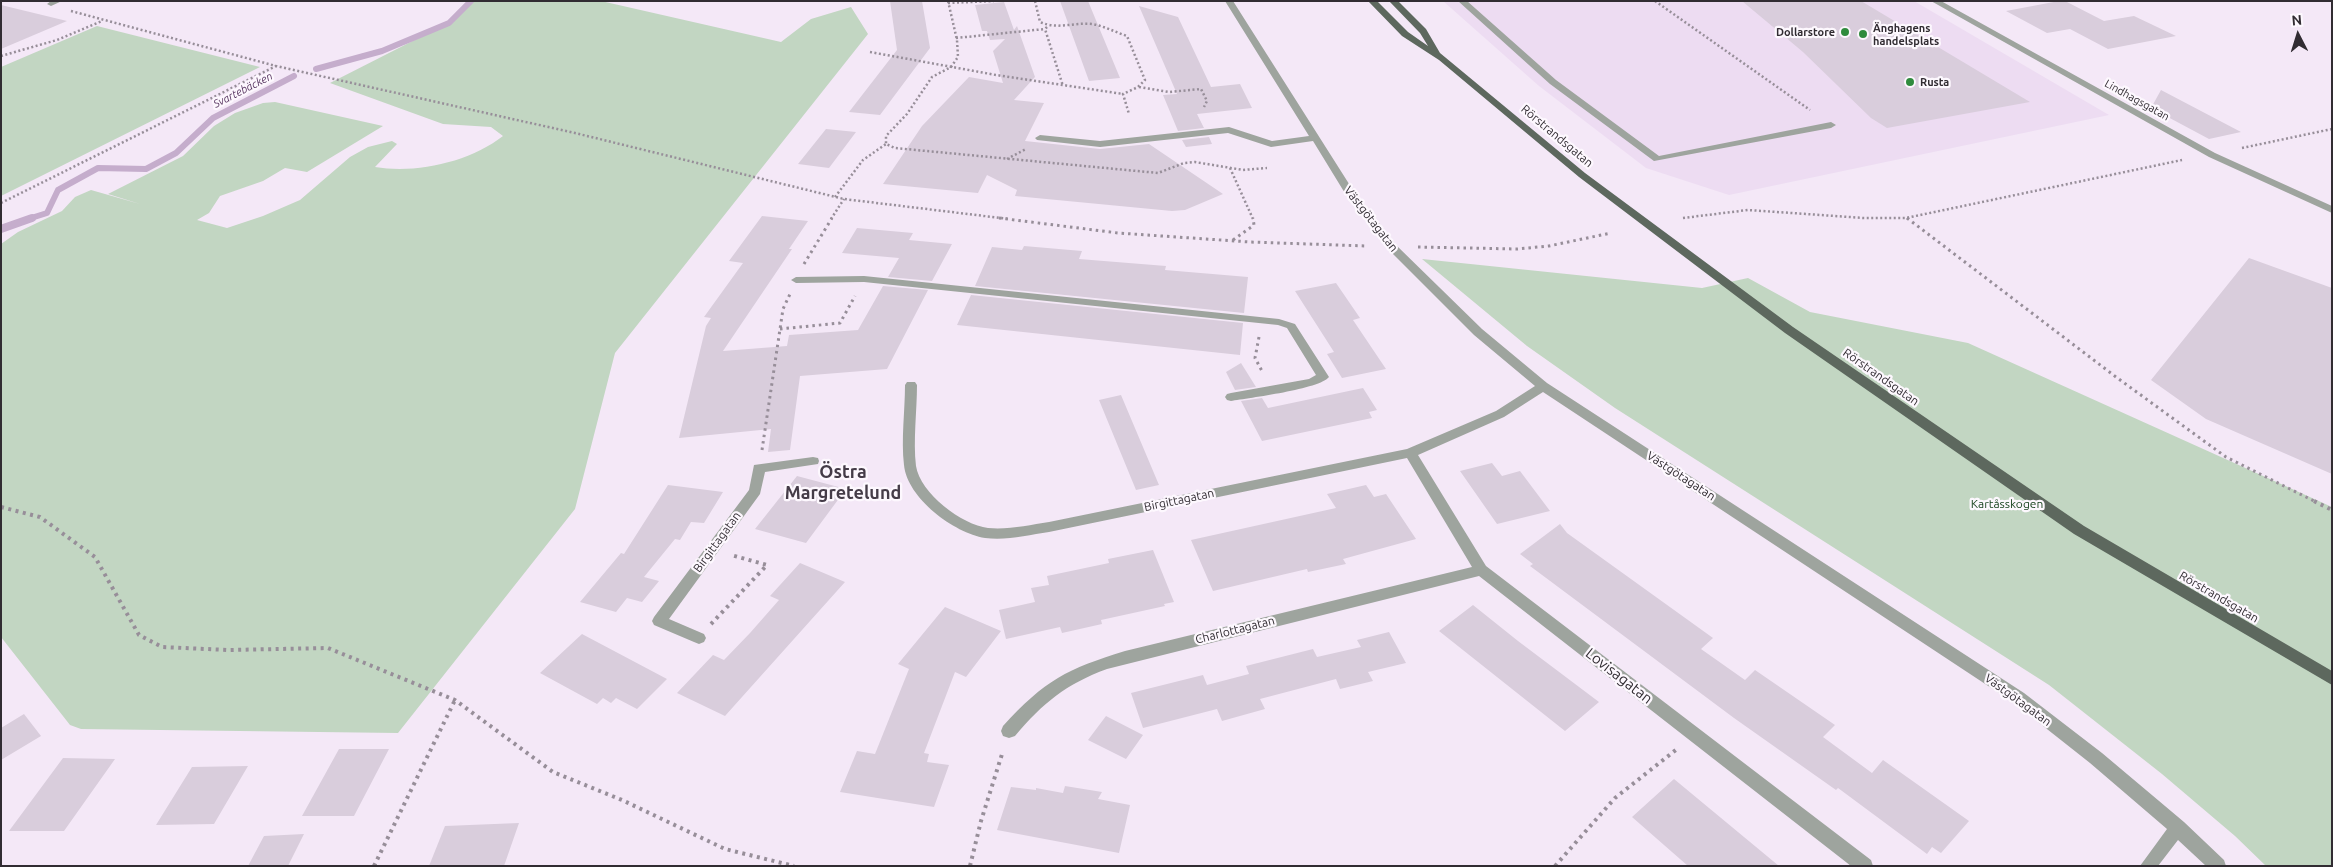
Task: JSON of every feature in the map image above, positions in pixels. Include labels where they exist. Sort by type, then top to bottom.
[{"type":"main road","name":"Rörstrandsgatan","points":[[1372,1],[1404,34],[1442,58],[1582,175],[1789,330],[2080,530],[2332,679]]},
{"type":"main road","name":"Rörstrandsgatan","points":[[1393,1],[1423,30],[1442,58]]},
{"type":"street","name":"Västgötagatan","points":[[1229,1],[1347,188],[1392,247],[1478,332],[1543,386],[2019,698],[2082,746],[2178,827],[2218,866]]},
{"type":"street","points":[[1462,1],[1553,82],[1657,159],[1831,125]]},
{"type":"street","name":"Lindhagsgatan","points":[[1935,1],[2212,155],[2332,210]]},
{"type":"street","points":[[1040,138],[1100,144],[1229,130],[1271,144],[1315,138]]},
{"type":"street","points":[[796,280],[864,279],[1279,322],[1292,326],[1323,377],[1312,382],[1230,397]]},
{"type":"street","name":"Birgittagatan","points":[[911,385],[910,467],[919,490],[929,502],[947,515],[974,530],[984,533],[1002,534],[1049,527],[1410,453],[1500,414],[1543,386]]},
{"type":"street","name":"Lovisagatan","points":[[1410,453],[1481,570],[1865,866]]},
{"type":"street","points":[[760,468],[813,461]]},
{"type":"street","name":"Birgittagatan","points":[[699,638],[659,620],[755,491],[760,468]]},
{"type":"street","name":"Charlottagatan","points":[[1009,731],[1034,702],[1059,682],[1082,670],[1124,657],[1481,570]]},
{"type":"street","points":[[2148,866],[2178,827]]},
{"type":"path","points":[[948,3],[994,1]]},
{"type":"path","points":[[870,52],[1063,86],[1123,94],[1138,87],[1146,80],[1127,36],[1091,24],[1055,28],[1048,26],[1040,22],[1034,1]]},
{"type":"path","points":[[1655,1],[1831,125]]},
{"type":"path","points":[[54,3],[103,21],[276,66],[575,133],[844,199],[1118,233],[1232,240],[1392,247],[1465,246],[1517,248],[1549,246],[1611,233]]},
{"type":"path","points":[[1,56],[57,40],[103,21]]},
{"type":"path","points":[[956,38],[1045,29],[1048,26]]},
{"type":"path","points":[[1045,29],[1063,86]]},
{"type":"path","points":[[1,203],[276,66]]},
{"type":"path","points":[[1138,87],[1169,92],[1201,89],[1207,100],[1204,108]]},
{"type":"path","points":[[1123,94],[1129,114]]},
{"type":"path","points":[[1683,218],[1748,210],[1864,218],[1906,218],[2155,164],[2212,155],[2332,130]]},
{"type":"path","points":[[835,197],[867,156],[873,150],[886,144]]},
{"type":"path","points":[[1230,168],[1253,217],[1254,225],[1232,240]]},
{"type":"path","points":[[760,468],[783,310],[814,244],[844,199]]},
{"type":"path","points":[[1906,218],[2116,377],[2226,457],[2332,510]]},
{"type":"path","points":[[780,328],[840,324],[864,279]]},
{"type":"path","points":[[1263,320],[1255,358],[1271,390]]},
{"type":"path","points":[[1,507],[40,517],[95,556],[138,635],[162,647],[228,650],[328,648],[455,700],[553,772],[622,800],[725,848],[794,866]]},
{"type":"path","points":[[699,638],[767,565],[712,550]]},
{"type":"path","points":[[374,866],[455,700]]},
{"type":"path","points":[[970,866],[981,822],[1009,731]]},
{"type":"path","points":[[1555,866],[1615,798],[1695,734]]},
{"type":"shaded area","points":[[1443,1],[1914,1],[2109,115],[1729,195],[1646,168],[1539,86]]},
{"type":"green space","points":[[471,1],[601,1],[781,42],[811,19],[851,7],[868,34],[615,353],[575,509],[398,733],[81,729],[70,725],[1,637],[1,244],[18,232],[62,211],[75,197],[91,190],[140,204],[108,194],[183,156],[214,126],[235,113],[263,103],[275,102],[383,126],[307,172],[285,168],[263,181],[220,196],[209,213],[197,220],[227,228],[263,216],[300,200],[350,157],[368,147],[392,141],[397,144],[375,167],[408,169],[425,167],[442,164],[475,153],[503,136],[491,127],[443,124],[330,83],[448,23]]},
{"type":"green space","points":[[97,26],[260,67],[1,196],[1,67]]},
{"type":"green space","name":"Kartåsskogen","points":[[1422,259],[1702,288],[1748,278],[1810,312],[1968,343],[2332,507],[2332,866],[2266,866],[2235,836],[2162,774],[2049,685],[1615,408],[1527,346]]},
{"type":"building","points":[[890,1],[922,1],[930,48],[880,115],[849,112],[897,50]]},
{"type":"building","points":[[1060,1],[1088,1],[1120,78],[1089,81]]},
{"type":"building","name":"Änghagens handelsplats","points":[[1742,1],[1861,1],[2030,102],[1887,128],[1871,118],[1803,52]]},
{"type":"building","points":[[2065,1],[2104,21],[2134,16],[2176,36],[2108,49],[2070,29],[2047,33],[2006,11]]},
{"type":"building","points":[[1004,2],[1014,30],[1017,26],[1035,77],[1014,100],[1044,103],[1025,141],[1100,149],[1149,144],[1223,194],[1185,210],[1172,211],[1015,196],[1017,190],[987,175],[978,193],[883,184],[922,126],[969,77],[1003,83],[993,51],[1005,39],[990,40],[987,31],[982,31],[975,5]]},
{"type":"building","points":[[1,5],[67,21],[1,49]]},
{"type":"building","points":[[1139,6],[1178,17],[1211,87],[1240,84],[1252,108],[1197,114],[1204,128],[1178,131],[1163,95],[1177,94]]},
{"type":"building","points":[[2161,90],[2241,132],[2209,139],[2151,108]]},
{"type":"building","points":[[826,129],[856,132],[829,168],[798,164]]},
{"type":"building","points":[[1209,137],[1212,144],[1186,147],[1182,140]]},
{"type":"building","points":[[762,216],[808,221],[789,249],[792,249],[723,351],[787,346],[789,335],[858,330],[883,286],[928,290],[887,369],[800,376],[790,450],[768,452],[771,429],[679,438],[706,326],[711,318],[704,317],[743,263],[729,261]]},
{"type":"building","points":[[857,228],[913,233],[909,240],[952,244],[932,281],[888,277],[899,258],[842,253]]},
{"type":"building","points":[[1024,246],[1082,251],[1079,259],[1166,266],[1165,270],[1248,277],[1244,313],[975,286],[992,247],[1022,250]]},
{"type":"building","points":[[2249,258],[2332,288],[2332,474],[2206,419],[2151,380]]},
{"type":"building","points":[[1336,283],[1360,318],[1353,320],[1386,369],[1342,378],[1327,354],[1334,352],[1295,291]]},
{"type":"building","points":[[971,295],[1243,323],[1240,355],[957,325]]},
{"type":"building","points":[[1241,363],[1256,387],[1235,390],[1226,372]]},
{"type":"building","points":[[1363,388],[1377,410],[1369,412],[1372,418],[1262,441],[1241,401],[1262,398],[1268,408]]},
{"type":"building","points":[[1121,395],[1159,485],[1136,490],[1099,400]]},
{"type":"building","points":[[1492,463],[1502,476],[1520,471],[1550,511],[1497,524],[1460,471]]},
{"type":"building","points":[[797,476],[846,489],[806,543],[755,529]]},
{"type":"building","points":[[668,485],[723,492],[704,523],[691,522],[680,540],[675,539],[644,577],[659,581],[642,602],[627,598],[616,612],[580,602],[621,553],[624,554]]},
{"type":"building","points":[[1366,485],[1374,497],[1386,494],[1416,539],[1343,559],[1346,564],[1308,572],[1307,569],[1213,591],[1191,540],[1336,508],[1327,494]]},
{"type":"building","points":[[1560,524],[1567,533],[1713,638],[1701,649],[1745,680],[1755,670],[1835,725],[1823,737],[1872,773],[1883,760],[1969,821],[1941,853],[1932,847],[1927,854],[1838,788],[1836,790],[1734,718],[1530,566],[1533,564],[1520,554]]},
{"type":"building","points":[[1153,550],[1174,602],[1164,604],[1165,606],[1101,620],[1102,624],[1062,633],[1060,627],[1006,639],[999,610],[1035,602],[1031,588],[1049,585],[1047,576],[1109,563],[1108,559]]},
{"type":"building","points":[[800,563],[845,582],[725,716],[677,693],[713,655],[724,660],[750,633],[779,600],[770,596]]},
{"type":"building","points":[[1473,605],[1599,702],[1565,731],[1439,631]]},
{"type":"building","points":[[945,607],[1001,631],[966,677],[955,672],[924,753],[929,754],[927,762],[949,765],[934,807],[840,792],[857,751],[875,754],[909,669],[898,664]]},
{"type":"building","points":[[1389,632],[1406,663],[1368,672],[1373,681],[1340,689],[1336,679],[1260,699],[1265,709],[1222,721],[1217,709],[1143,728],[1131,693],[1203,675],[1207,685],[1249,674],[1246,666],[1313,649],[1317,657],[1361,647],[1357,640]]},
{"type":"building","points":[[582,634],[667,679],[637,709],[616,698],[611,703],[603,698],[597,704],[540,673]]},
{"type":"building","points":[[24,714],[41,736],[1,760],[1,728]]},
{"type":"building","points":[[1106,716],[1143,735],[1126,759],[1088,740]]},
{"type":"building","points":[[339,749],[389,749],[354,816],[302,816]]},
{"type":"building","points":[[63,758],[115,759],[64,831],[9,831]]},
{"type":"building","points":[[248,766],[214,824],[156,825],[192,767]]},
{"type":"building","points":[[1674,779],[1779,866],[1688,866],[1632,817]]},
{"type":"building","points":[[1065,786],[1102,792],[1098,799],[1130,805],[1119,853],[997,830],[1011,787],[1036,790],[1036,788],[1063,793]]},
{"type":"building","points":[[519,823],[504,866],[429,866],[445,826]]},
{"type":"building","points":[[304,834],[288,866],[248,866],[264,836]]},
{"type":"waterway","name":"Svartebäcken","points":[[316,69],[382,51],[449,23],[471,1]]},
{"type":"waterway","name":"Svartebäcken","points":[[28,219],[47,213],[58,190],[98,168],[146,169],[176,153],[213,118],[294,76]]},
{"type":"waterway","name":"Svartebäcken","points":[[1,229],[32,218]]},
{"type":"place","name":"Dollarstore","points":[[1845,32]]},
{"type":"place","name":"Änghagens handelsplats","points":[[1863,34]]},
{"type":"place","name":"Rusta","points":[[1910,82]]},
{"type":"district","name":"Östra Margretelund","points":[[843,482]]}]
